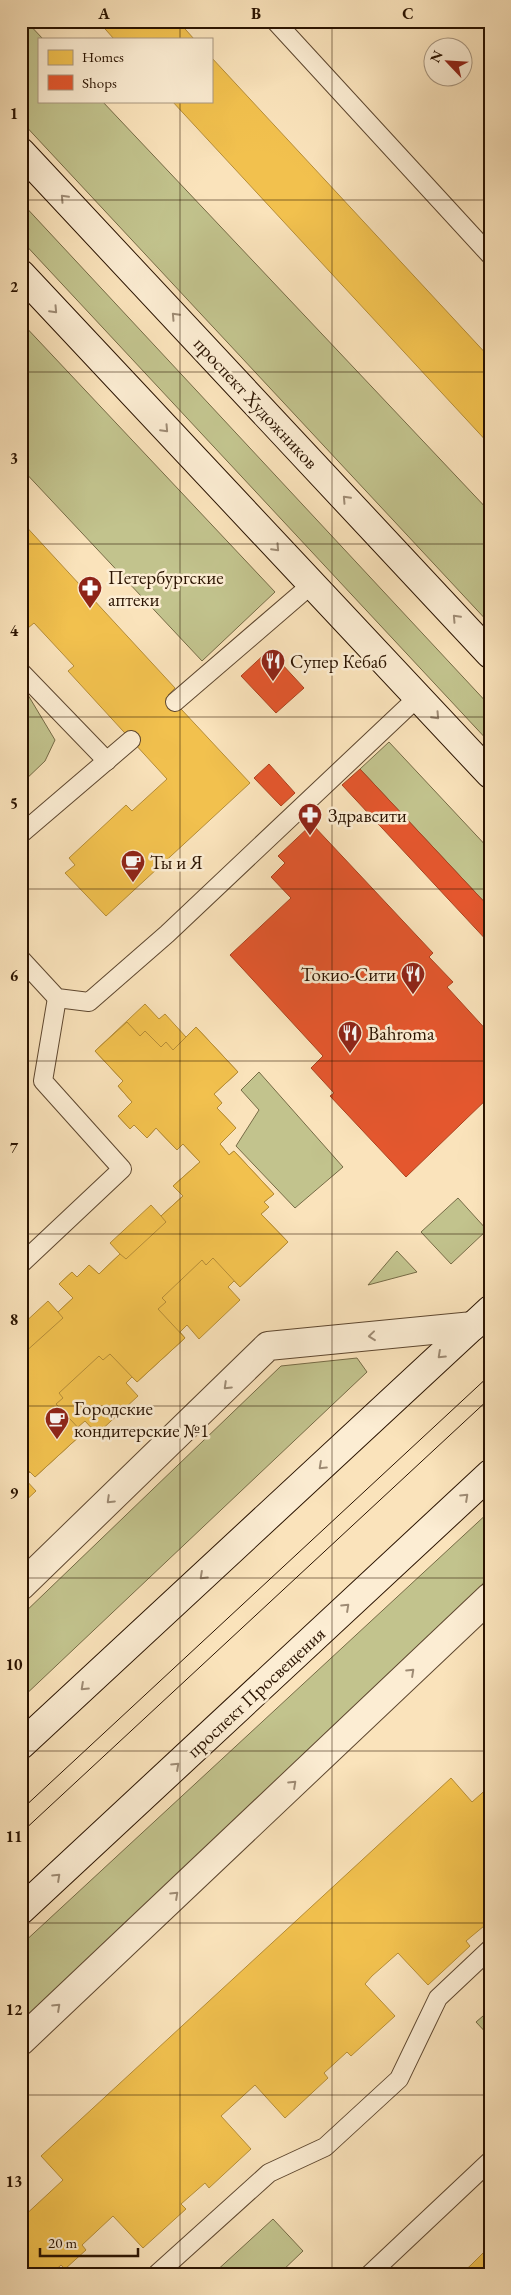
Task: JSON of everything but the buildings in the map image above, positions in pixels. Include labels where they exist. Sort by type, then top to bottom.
[{"type":"street","name":"проспект Художников","points":[[21,152],[490,654]]},
{"type":"street","points":[[21,274],[490,774]]},
{"type":"street","points":[[21,1586],[268,1346],[481,1318]]},
{"type":"street","points":[[21,1745],[481,1318]]},
{"type":"street","name":"проспект Просвещения","points":[[21,1910],[490,1474]]},
{"type":"street","points":[[21,2041],[490,1597]]},
{"type":"lane","points":[[275,21],[490,255]]},
{"type":"lane","points":[[176,702],[311,585]]},
{"type":"lane","points":[[21,672],[107,761]]},
{"type":"lane","points":[[21,959],[57,998],[89,1002],[167,934],[418,697]]},
{"type":"lane","points":[[21,834],[131,740]]},
{"type":"lane","points":[[21,1264],[122,1169],[43,1082],[57,998]]},
{"type":"lane","points":[[158,2274],[269,2173],[325,2148],[399,2079],[438,1998],[490,1949]]},
{"type":"lane","points":[[370,2274],[490,2161]]},
{"type":"green space","points":[[21,21],[26,21],[42,38],[38,38],[38,102],[103,102],[490,512],[490,624],[21,121]]},
{"type":"green space","points":[[21,202],[490,706],[490,743],[21,240]]},
{"type":"green space","points":[[21,322],[275,592],[202,661],[21,468]]},
{"type":"green space","points":[[21,692],[28,695],[55,740],[45,761],[21,784]]},
{"type":"green space","points":[[389,742],[490,850],[490,908],[360,769]]},
{"type":"green space","points":[[259,1072],[343,1167],[295,1208],[236,1146],[259,1110],[241,1090]]},
{"type":"green space","points":[[458,1198],[487,1230],[451,1264],[421,1232]]},
{"type":"green space","points":[[397,1251],[417,1272],[368,1285]]},
{"type":"green space","points":[[357,1358],[367,1372],[21,1699],[21,1616],[281,1366]]},
{"type":"green space","points":[[490,1511],[490,1565],[481,1589],[21,2023],[21,1945]]},
{"type":"green space","points":[[490,2010],[490,2037],[476,2022]]},
{"type":"green space","points":[[273,2219],[303,2251],[279,2274],[213,2274]]},
{"type":"tram line","points":[[21,1810],[490,1375]]},
{"type":"tram line","points":[[21,1833],[490,1398]]},
{"type":"place","name":"Петербургские аптеки","points":[[90,609]]},
{"type":"place","name":"Супер Кебаб","points":[[273,682]]},
{"type":"place","name":"Здравсити","points":[[310,836]]},
{"type":"place","name":"Ты и Я","points":[[133,883]]},
{"type":"place","name":"Токио-Сити","points":[[413,995]]},
{"type":"place","name":"Bahroma","points":[[350,1054]]},
{"type":"place","name":"Городские кондитерские №1","points":[[57,1440]]}]
